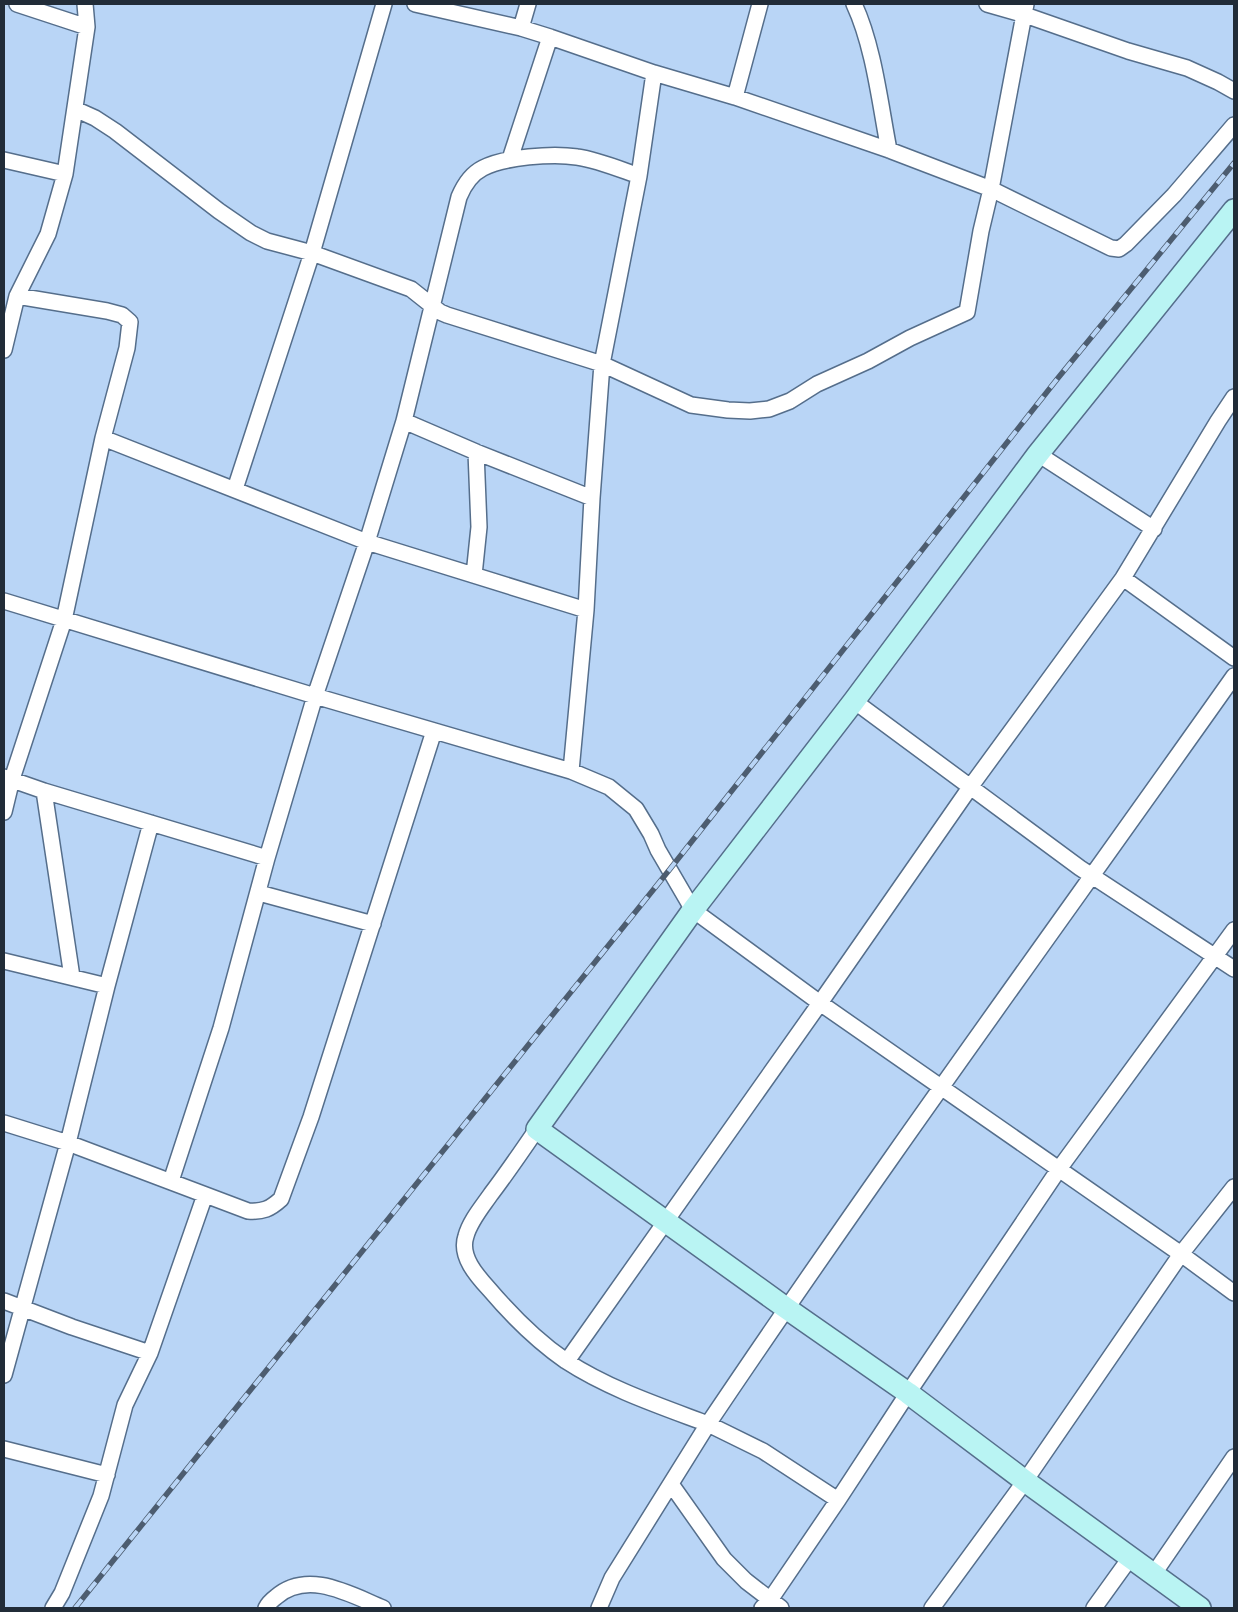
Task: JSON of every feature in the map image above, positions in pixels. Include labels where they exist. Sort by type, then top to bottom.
[{"type":"main road","points":[[1200,1608],[1025,1481],[908,1392],[786,1308],[537,1129],[693,910],[854,701],[1038,454],[1234,210]]},
{"type":"street","points":[[17,4],[87,27]]},
{"type":"street","points":[[4,344],[17,296],[48,234],[65,174],[87,27],[85,4]]},
{"type":"street","points":[[235,489],[312,253],[384,4]]},
{"type":"street","points":[[415,4],[521,28],[654,74],[735,97],[889,150],[991,189],[1111,248],[1119,249],[1126,244],[1174,195],[1234,125]]},
{"type":"street","points":[[521,28],[528,4]]},
{"type":"street","points":[[735,97],[760,4]]},
{"type":"street","points":[[854,4],[860,17],[869,49],[889,150]]},
{"type":"street","points":[[987,4],[1026,9],[1128,51],[1187,68],[1218,82],[1234,92]]},
{"type":"street","points":[[75,109],[95,118],[115,131],[219,211],[251,233],[267,241],[312,253],[412,289],[440,312],[602,364],[682,402],[700,407],[728,410],[760,410],[769,409],[790,401],[817,384],[967,312],[981,231],[1026,9]]},
{"type":"street","points":[[510,159],[550,37]]},
{"type":"street","points":[[571,771],[586,610],[602,364],[639,176],[654,74]]},
{"type":"street","points":[[171,1181],[221,1028],[267,858],[315,696],[368,542],[404,421],[464,186],[469,178],[482,168],[510,159],[549,156],[578,157],[639,176]]},
{"type":"street","points":[[4,160],[65,174]]},
{"type":"street","points":[[4,812],[8,778],[64,620],[103,438],[127,348],[130,322],[122,315],[107,311],[17,296]]},
{"type":"street","points":[[567,1361],[971,786],[1123,578],[1234,397]]},
{"type":"street","points":[[404,421],[592,498]]},
{"type":"street","points":[[103,438],[368,542],[586,610]]},
{"type":"street","points":[[474,575],[480,522],[476,452]]},
{"type":"street","points":[[1038,454],[1154,529]]},
{"type":"street","points":[[1123,578],[1234,658]]},
{"type":"street","points":[[4,601],[315,696],[571,771],[609,788],[636,809],[693,910],[820,1003],[1181,1254],[1234,1294]]},
{"type":"street","points":[[599,1608],[612,1578],[670,1484],[786,1308],[940,1086],[1234,676]]},
{"type":"street","points":[[854,701],[1092,876],[1234,969]]},
{"type":"street","points":[[4,1123],[68,1143],[248,1211],[260,1212],[271,1208],[281,1199],[311,1117],[434,731]]},
{"type":"street","points":[[8,778],[44,791],[267,858]]},
{"type":"street","points":[[44,791],[72,977]]},
{"type":"street","points":[[4,1375],[68,1143],[107,986],[151,823]]},
{"type":"street","points":[[258,894],[373,924]]},
{"type":"street","points":[[670,1484],[724,1559],[771,1605],[908,1392],[1059,1169],[1234,930]]},
{"type":"street","points":[[4,961],[107,986]]},
{"type":"street","points":[[537,1129],[473,1220],[465,1237],[466,1252],[471,1267],[509,1312],[539,1341],[567,1361],[594,1377],[631,1394],[708,1424],[763,1451],[838,1500]]},
{"type":"street","points":[[932,1608],[1025,1481],[1181,1254],[1234,1187]]},
{"type":"street","points":[[53,1608],[62,1593],[85,1538],[107,1475],[124,1405],[150,1354],[205,1195]]},
{"type":"street","points":[[4,1301],[150,1354]]},
{"type":"street","points":[[4,1449],[107,1475]]},
{"type":"street","points":[[1153,1575],[1234,1458]]},
{"type":"street","points":[[1094,1608],[1130,1558]]},
{"type":"street","points":[[266,1608],[284,1590],[317,1584],[335,1588],[383,1608]]},
{"type":"railway","points":[[75,1608],[670,869],[1058,378],[1234,163]]}]
